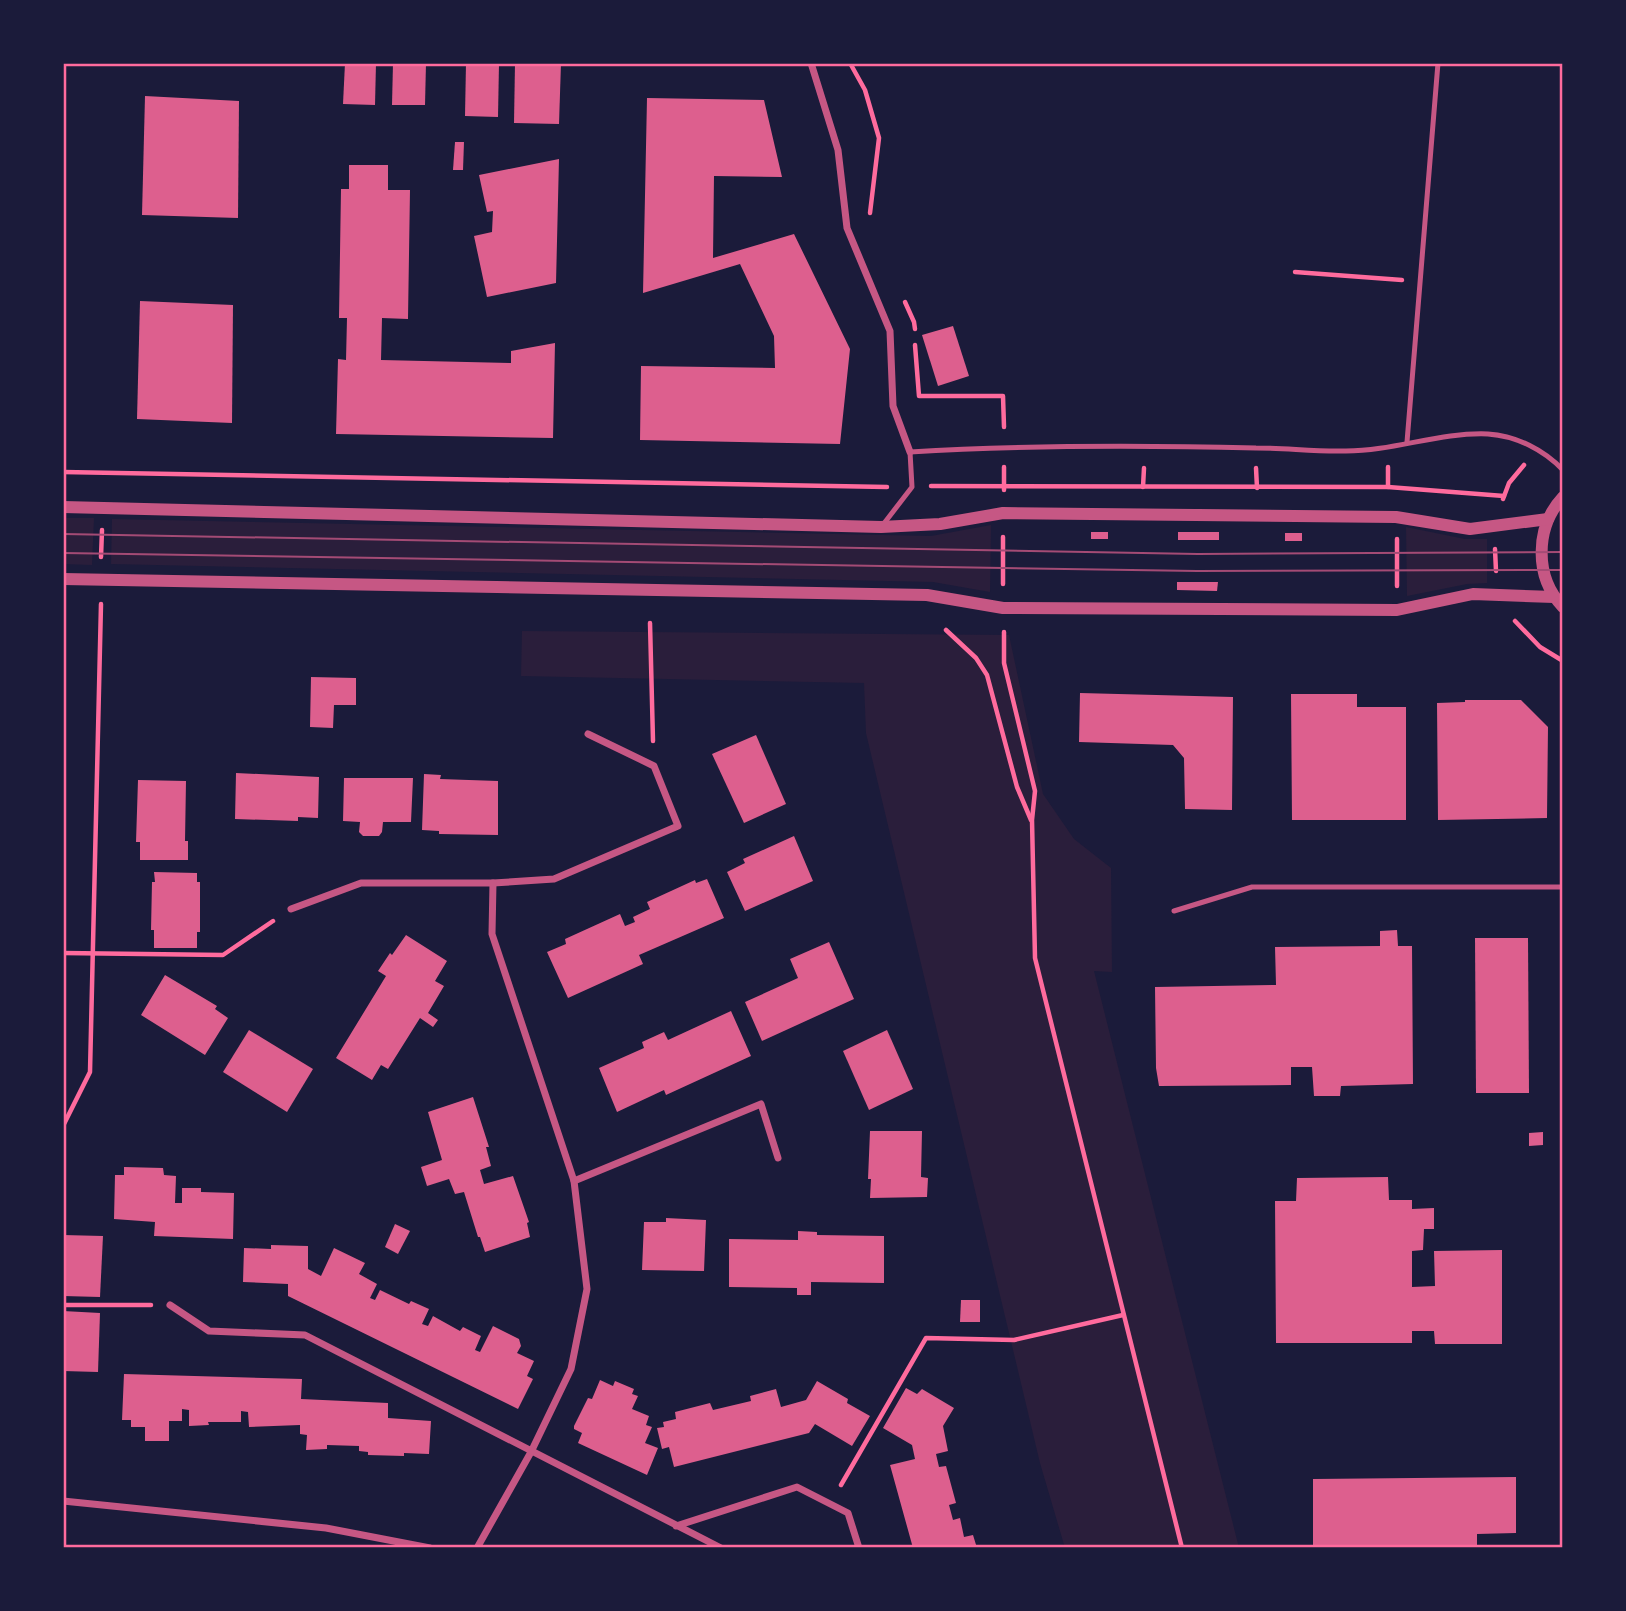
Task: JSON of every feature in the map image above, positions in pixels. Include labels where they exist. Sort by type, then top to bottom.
[{"type":"street","points":[[811,63],[838,150],[847,228],[890,331],[893,406],[910,452]]},
{"type":"street","points":[[1560,605],[1543,570],[1541,552],[1548,519],[1563,497]]},
{"type":"street","points":[[63,507],[881,527],[940,524],[1003,513],[1396,517],[1470,529],[1548,519]]},
{"type":"street","points":[[63,579],[927,595],[1003,608],[1397,611],[1474,594],[1560,605]]},
{"type":"street","points":[[291,909],[361,883],[493,883],[554,879],[678,826],[654,766],[588,734]]},
{"type":"street","points":[[477,1548],[531,1452],[571,1369],[587,1289],[574,1181],[492,934],[493,883]]},
{"type":"street","points":[[574,1181],[761,1104],[778,1158]]},
{"type":"street","points":[[170,1305],[209,1331],[305,1335],[721,1548]]},
{"type":"street","points":[[676,1526],[797,1487],[848,1513],[859,1548]]},
{"type":"street","points":[[63,1501],[326,1528],[430,1548]]},
{"type":"lane","points":[[1407,442],[1438,63]]},
{"type":"lane","points":[[881,527],[912,486],[910,452],[1005,447],[1130,446],[1347,451],[1490,434],[1541,450],[1563,470]]},
{"type":"lane","points":[[1174,911],[1252,887],[1563,887]]},
{"type":"path","points":[[850,63],[865,90],[879,138],[869,223]]},
{"type":"path","points":[[1295,272],[1420,282]]},
{"type":"path","points":[[903,298],[914,322],[919,396],[1003,396],[1003,608]]},
{"type":"path","points":[[63,472],[912,486],[1388,487],[1504,496],[1518,471]]},
{"type":"path","points":[[101,580],[102,508]]},
{"type":"path","points":[[1396,517],[1397,611]]},
{"type":"path","points":[[1495,546],[1497,584]]},
{"type":"path","points":[[63,1126],[90,1072],[101,611]]},
{"type":"path","points":[[1512,617],[1528,636],[1563,661]]},
{"type":"path","points":[[650,623],[654,766]]},
{"type":"path","points":[[946,630],[976,658],[987,675],[1017,787],[1031,820]]},
{"type":"path","points":[[1004,631],[1004,663],[1035,791],[1031,820],[1035,958],[1182,1548]]},
{"type":"path","points":[[63,953],[223,955],[291,909]]},
{"type":"path","points":[[63,1305],[170,1305]]},
{"type":"path","points":[[830,1504],[926,1338],[1014,1340],[1123,1315]]},
{"type":"shaded area","points":[[63,518],[94,518],[92,565],[63,564]]},
{"type":"shaded area","points":[[112,519],[931,536],[991,525],[990,592],[933,582],[111,564]]},
{"type":"shaded area","points":[[1406,527],[1465,539],[1487,539],[1487,583],[1467,584],[1407,596]]},
{"type":"shaded area","points":[[522,631],[1009,635],[1043,794],[1074,839],[1111,868],[1112,972],[1094,971],[1239,1548],[1065,1548],[1040,1463],[866,733],[864,683],[521,676]]},
{"type":"building","points":[[345,63],[376,63],[375,105],[343,104]]},
{"type":"building","points":[[393,63],[426,63],[425,105],[392,105]]},
{"type":"building","points":[[466,63],[499,63],[498,117],[465,116]]},
{"type":"building","points":[[515,63],[561,63],[559,124],[514,123]]},
{"type":"building","points":[[145,96],[239,101],[238,218],[142,215]]},
{"type":"building","points":[[647,98],[764,100],[782,177],[714,176],[713,258],[794,234],[850,349],[840,444],[640,440],[641,366],[775,368],[774,336],[740,264],[643,293]]},
{"type":"building","points":[[455,142],[464,142],[463,170],[453,170]]},
{"type":"building","points":[[559,159],[556,283],[487,297],[474,236],[492,232],[493,211],[487,212],[479,175]]},
{"type":"building","points":[[349,165],[388,165],[388,190],[410,190],[408,319],[382,318],[381,360],[511,363],[511,351],[555,343],[553,438],[336,434],[338,359],[346,360],[347,318],[339,318],[341,189],[349,189]]},
{"type":"building","points":[[140,301],[233,305],[232,423],[137,419]]},
{"type":"building","points":[[953,326],[969,376],[938,386],[922,335]]},
{"type":"building","points":[[1091,532],[1108,532],[1108,539],[1091,539]]},
{"type":"building","points":[[1178,532],[1219,532],[1219,540],[1178,540]]},
{"type":"building","points":[[1285,533],[1302,533],[1302,541],[1285,541]]},
{"type":"building","points":[[1177,582],[1218,582],[1217,591],[1177,590]]},
{"type":"building","points":[[311,677],[356,678],[356,705],[334,705],[333,728],[310,727]]},
{"type":"building","points":[[1080,693],[1233,697],[1232,810],[1185,809],[1184,758],[1173,745],[1079,742]]},
{"type":"building","points":[[1291,694],[1357,694],[1357,707],[1406,707],[1406,820],[1292,820]]},
{"type":"building","points":[[1521,700],[1548,727],[1547,818],[1438,820],[1437,703]]},
{"type":"building","points":[[756,735],[786,804],[744,823],[712,754]]},
{"type":"building","points":[[236,773],[319,777],[318,818],[298,817],[298,821],[235,819]]},
{"type":"building","points":[[424,774],[441,775],[440,779],[498,781],[498,835],[439,834],[439,831],[422,830]]},
{"type":"building","points":[[344,778],[413,778],[411,822],[383,822],[379,836],[363,836],[359,832],[360,822],[343,821]]},
{"type":"building","points":[[138,780],[186,781],[185,841],[188,841],[188,860],[140,860],[140,842],[136,842]]},
{"type":"building","points":[[794,836],[813,881],[745,911],[727,872],[745,863],[743,859]]},
{"type":"building","points":[[154,872],[197,873],[197,882],[200,882],[200,932],[197,932],[197,948],[154,948],[154,930],[151,930]]},
{"type":"building","points":[[707,879],[724,918],[639,955],[643,964],[568,998],[547,952],[566,944],[565,939],[620,914],[625,926],[635,922],[633,917],[650,909],[647,902],[695,880],[696,883]]},
{"type":"building","points":[[1397,930],[1398,946],[1412,946],[1413,1084],[1341,1086],[1340,1096],[1314,1096],[1312,1067],[1291,1067],[1291,1085],[1159,1086],[1156,1068],[1155,987],[1276,985],[1275,947],[1380,946],[1380,931]]},
{"type":"building","points":[[406,935],[447,961],[435,981],[444,986],[428,1013],[438,1020],[433,1027],[420,1018],[388,1069],[381,1065],[372,1080],[336,1058],[386,976],[378,971]]},
{"type":"building","points":[[1475,938],[1528,938],[1529,1093],[1476,1093]]},
{"type":"building","points":[[829,942],[854,999],[762,1041],[745,1002],[798,978],[790,959]]},
{"type":"building","points":[[165,975],[217,1006],[215,1009],[228,1018],[205,1055],[141,1015]]},
{"type":"building","points":[[731,1011],[751,1056],[666,1095],[664,1090],[617,1112],[599,1068],[644,1048],[642,1042],[664,1032],[668,1040]]},
{"type":"building","points":[[249,1030],[313,1069],[287,1112],[223,1072]]},
{"type":"building","points":[[887,1030],[913,1089],[869,1110],[843,1051]]},
{"type":"building","points":[[473,1097],[489,1147],[486,1147],[491,1166],[480,1170],[484,1184],[513,1176],[529,1222],[530,1237],[485,1252],[464,1192],[455,1194],[449,1179],[427,1186],[421,1167],[442,1160],[428,1112]]},
{"type":"building","points":[[870,1131],[922,1131],[921,1177],[928,1178],[927,1197],[870,1198]]},
{"type":"building","points":[[1543,1132],[1543,1145],[1529,1146],[1529,1133]]},
{"type":"building","points":[[124,1167],[163,1168],[164,1175],[176,1176],[175,1203],[182,1203],[182,1188],[201,1188],[201,1192],[234,1193],[233,1239],[154,1236],[155,1222],[114,1219],[115,1175],[124,1175]]},
{"type":"building","points":[[1388,1177],[1389,1200],[1412,1200],[1412,1209],[1434,1208],[1434,1229],[1424,1229],[1423,1250],[1412,1251],[1412,1287],[1435,1286],[1434,1251],[1502,1250],[1502,1344],[1435,1344],[1434,1331],[1412,1331],[1412,1343],[1276,1343],[1275,1201],[1296,1201],[1297,1178]]},
{"type":"building","points":[[666,1218],[706,1220],[704,1271],[642,1270],[644,1222],[666,1222]]},
{"type":"building","points":[[395,1224],[410,1231],[398,1254],[385,1247]]},
{"type":"building","points":[[798,1231],[817,1232],[817,1235],[884,1236],[884,1283],[811,1282],[811,1295],[797,1295],[797,1288],[729,1287],[729,1239],[798,1240]]},
{"type":"building","points":[[63,1235],[103,1236],[100,1297],[63,1296]]},
{"type":"building","points":[[271,1245],[308,1246],[308,1269],[321,1276],[334,1248],[365,1263],[359,1274],[377,1284],[370,1298],[375,1300],[380,1290],[409,1304],[411,1301],[429,1309],[422,1324],[428,1326],[433,1316],[460,1331],[463,1327],[481,1336],[475,1350],[480,1352],[493,1326],[519,1339],[521,1346],[517,1353],[534,1361],[527,1376],[533,1379],[518,1409],[288,1296],[288,1284],[243,1282],[244,1248],[271,1249]]},
{"type":"building","points":[[961,1300],[980,1300],[980,1322],[960,1322]]},
{"type":"building","points":[[63,1311],[100,1313],[98,1372],[63,1371]]},
{"type":"building","points":[[124,1374],[302,1379],[301,1399],[388,1403],[388,1418],[431,1421],[429,1454],[368,1455],[368,1452],[359,1451],[359,1446],[327,1445],[327,1449],[306,1450],[307,1435],[300,1434],[300,1425],[249,1427],[248,1412],[241,1411],[241,1422],[208,1422],[209,1425],[189,1426],[189,1410],[182,1409],[182,1421],[169,1421],[169,1441],[145,1441],[145,1427],[131,1427],[131,1420],[122,1420]]},
{"type":"building","points":[[600,1380],[613,1386],[615,1381],[634,1389],[632,1394],[638,1396],[632,1409],[649,1416],[646,1425],[652,1427],[645,1443],[658,1448],[647,1475],[578,1443],[582,1433],[574,1429],[574,1426],[588,1398],[592,1399]]},
{"type":"building","points":[[817,1381],[870,1416],[852,1446],[815,1424],[809,1433],[674,1467],[669,1447],[662,1449],[657,1428],[664,1427],[663,1422],[676,1419],[675,1412],[710,1403],[713,1410],[751,1401],[750,1396],[776,1389],[781,1407],[806,1400]]},
{"type":"building","points":[[906,1388],[917,1394],[922,1389],[954,1408],[943,1426],[948,1451],[936,1454],[939,1467],[946,1466],[956,1503],[949,1505],[953,1520],[960,1518],[964,1537],[973,1535],[977,1548],[913,1548],[890,1465],[915,1459],[912,1445],[883,1428]]},
{"type":"building","points":[[1516,1477],[1516,1533],[1477,1534],[1477,1548],[1313,1548],[1313,1479]]},
{"type":"tram line","points":[[63,534],[1198,554],[1563,552]]},
{"type":"tram line","points":[[63,553],[1197,571],[1563,570]]}]
